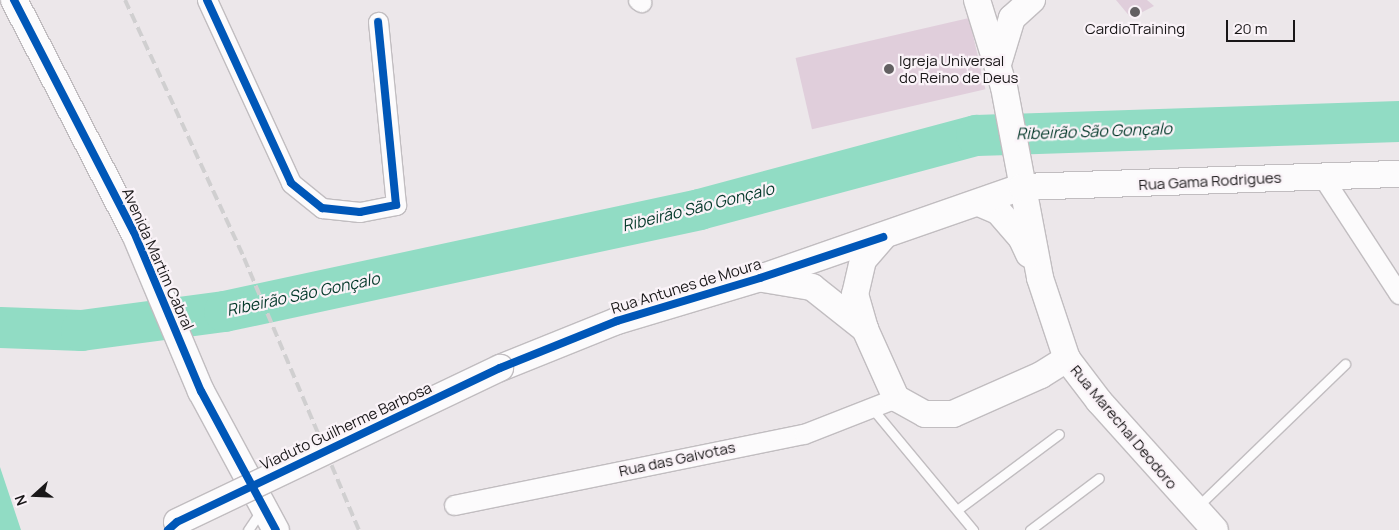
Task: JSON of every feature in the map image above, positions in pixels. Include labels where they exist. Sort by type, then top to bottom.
[{"type":"street","name":"Avenida Martim Cabral","points":[[14,0],[134,232],[201,391],[265,504],[276,530]]},
{"type":"street","points":[[207,0],[291,183],[322,208],[360,212],[396,205],[378,22]]},
{"type":"street","points":[[977,0],[1001,75]]},
{"type":"street","name":"Rua Marechal Deodoro","points":[[1032,0],[1012,18],[1001,75],[1040,278],[1067,359],[1099,400],[1215,530]]},
{"type":"street","name":"Rua Gama Rodrigues","points":[[1022,187],[1399,174]]},
{"type":"street","points":[[1322,176],[1399,294]]},
{"type":"street","name":"Rua Antunes de Moura","points":[[500,368],[617,321],[760,278],[883,237],[1022,187]]},
{"type":"street","points":[[979,203],[998,211],[1021,237],[1040,278]]},
{"type":"street","points":[[883,237],[863,260],[855,294],[865,329],[896,398],[925,414],[954,414],[1041,375],[1067,359]]},
{"type":"street","points":[[760,278],[812,287],[865,329]]},
{"type":"street","name":"Viaduto Guilherme Barbosa","points":[[172,526],[500,368]]},
{"type":"street","points":[[1041,375],[1067,379],[1099,400]]},
{"type":"street","name":"Rua das Gaivotas","points":[[454,505],[804,434],[896,398]]},
{"type":"lane","points":[[1195,509],[1345,364]]},
{"type":"lane","points":[[871,407],[973,530]]},
{"type":"lane","points":[[957,510],[1058,434]]},
{"type":"lane","points":[[1030,530],[1099,478]]},
{"type":"lane","points":[[248,530],[265,504]]},
{"type":"shaded area","points":[[0,467],[21,530],[0,530]]},
{"type":"building","name":"CardioTraining","points":[[1116,0],[1147,0],[1154,6],[1131,18]]},
{"type":"building","name":"Igreja Universal do Reino de Deus","points":[[969,18],[985,89],[812,129],[796,58]]},
{"type":"waterway","name":"Ribeirão São Gonçalo","points":[[0,327],[81,330],[224,311],[699,209],[976,135],[1399,121]]},
{"type":"railway","points":[[125,0],[244,258],[359,530]]},
{"type":"cycle path","points":[[14,0],[134,232],[201,391],[276,530]]},
{"type":"cycle path","points":[[207,0],[291,183],[322,208],[360,212],[396,205],[378,22]]},
{"type":"cycle path","points":[[168,530],[177,522],[500,368],[617,321],[760,278],[883,237]]},
{"type":"place","name":"CardioTraining","points":[[1135,12]]},
{"type":"place","name":"Igreja Universal do Reino de Deus","points":[[889,69]]}]
